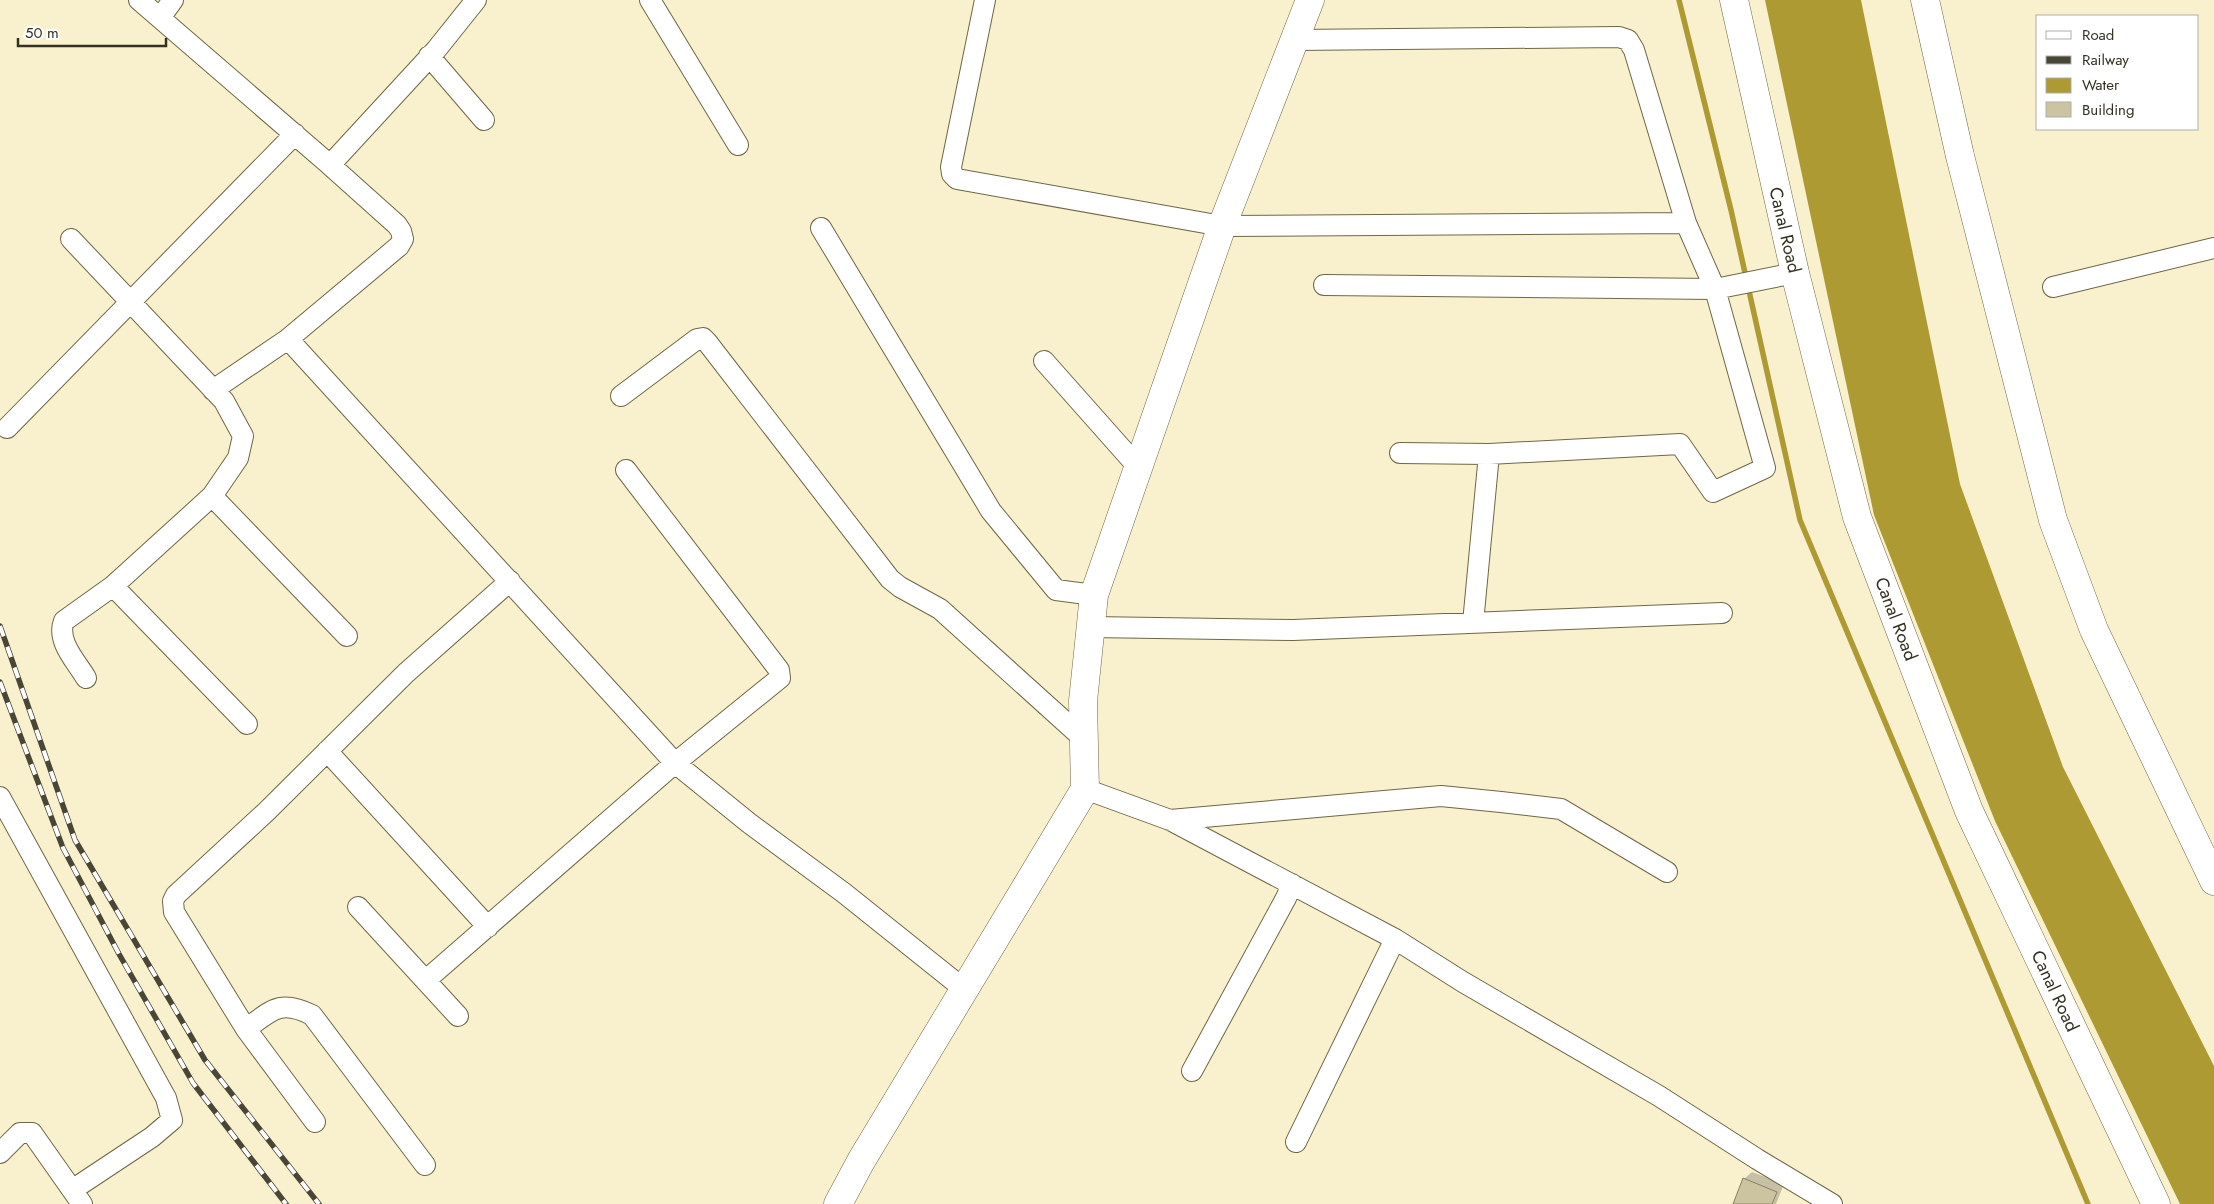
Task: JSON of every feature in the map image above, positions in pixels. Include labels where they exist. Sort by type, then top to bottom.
[{"type":"main road","points":[[846,1201],[861,1161],[1085,789],[1083,701],[1094,595],[1222,226],[1310,0]]},
{"type":"main road","name":"Canal Road","points":[[1734,0],[1795,273],[1857,517],[1969,811],[2156,1204]]},
{"type":"main road","points":[[1925,0],[1963,165],[2053,520],[2094,630],[2214,881]]},
{"type":"street","points":[[139,0],[295,134],[397,225],[403,239],[399,246],[288,339],[213,390]]},
{"type":"street","points":[[160,18],[173,0]]},
{"type":"street","points":[[330,165],[430,56],[476,0]]},
{"type":"street","points":[[650,0],[738,145]]},
{"type":"street","points":[[985,0],[951,167],[952,174],[957,179],[1222,226],[1686,223]]},
{"type":"street","points":[[1295,40],[1619,37],[1628,40],[1634,50],[1686,223],[1715,289],[1765,468],[1713,492],[1680,444],[1490,454],[1400,453]]},
{"type":"street","points":[[430,56],[484,120]]},
{"type":"street","points":[[7,428],[131,304],[295,134]]},
{"type":"street","points":[[821,228],[990,511],[1056,590],[1094,595]]},
{"type":"street","points":[[71,239],[224,401],[243,436],[238,458],[212,496],[113,586],[70,616],[61,629],[61,637],[86,678]]},
{"type":"street","points":[[2052,287],[2214,248]]},
{"type":"street","points":[[1324,285],[1715,289],[1795,273]]},
{"type":"street","points":[[620,396],[697,339],[703,338],[890,579],[900,588],[940,609],[1084,739]]},
{"type":"street","points":[[288,339],[675,763],[749,823],[844,894],[964,989]]},
{"type":"street","points":[[1044,361],[1138,467]]},
{"type":"street","points":[[1473,623],[1490,454]]},
{"type":"street","points":[[426,980],[675,763],[780,678],[779,670],[626,470]]},
{"type":"street","points":[[212,496],[347,636]]},
{"type":"street","points":[[315,1122],[246,1029],[174,912],[173,901],[176,895],[266,812],[406,672],[510,581]]},
{"type":"street","points":[[113,586],[246,724]]},
{"type":"street","points":[[1091,627],[1293,630],[1722,613]]},
{"type":"street","points":[[327,751],[488,927]]},
{"type":"street","points":[[1085,789],[1170,820],[1395,939],[1464,982],[1659,1096],[1757,1159],[1832,1204]]},
{"type":"street","points":[[1170,820],[1441,796],[1501,802],[1562,809],[1667,872]]},
{"type":"street","points":[[0,797],[166,1098],[172,1120],[77,1197],[32,1133],[20,1133],[0,1153]]},
{"type":"street","points":[[1192,1071],[1292,884]]},
{"type":"street","points":[[358,907],[458,1016]]},
{"type":"street","points":[[1296,1142],[1395,939]]},
{"type":"street","points":[[246,1029],[269,1012],[284,1006],[296,1007],[312,1015],[425,1165]]},
{"type":"water","points":[[1765,0],[1861,0],[1960,484],[2063,767],[2214,1066],[2214,1204],[2180,1204],[1995,821],[1874,515]]},
{"type":"building","points":[[1743,1178],[1777,1192],[1772,1204],[1733,1204]]},
{"type":"waterway","points":[[1679,0],[1731,210],[1800,520],[2088,1204]]},
{"type":"railway","points":[[0,626],[75,840],[205,1060],[319,1204]]},
{"type":"railway","points":[[0,682],[63,848],[119,954],[193,1083],[286,1204]]}]
